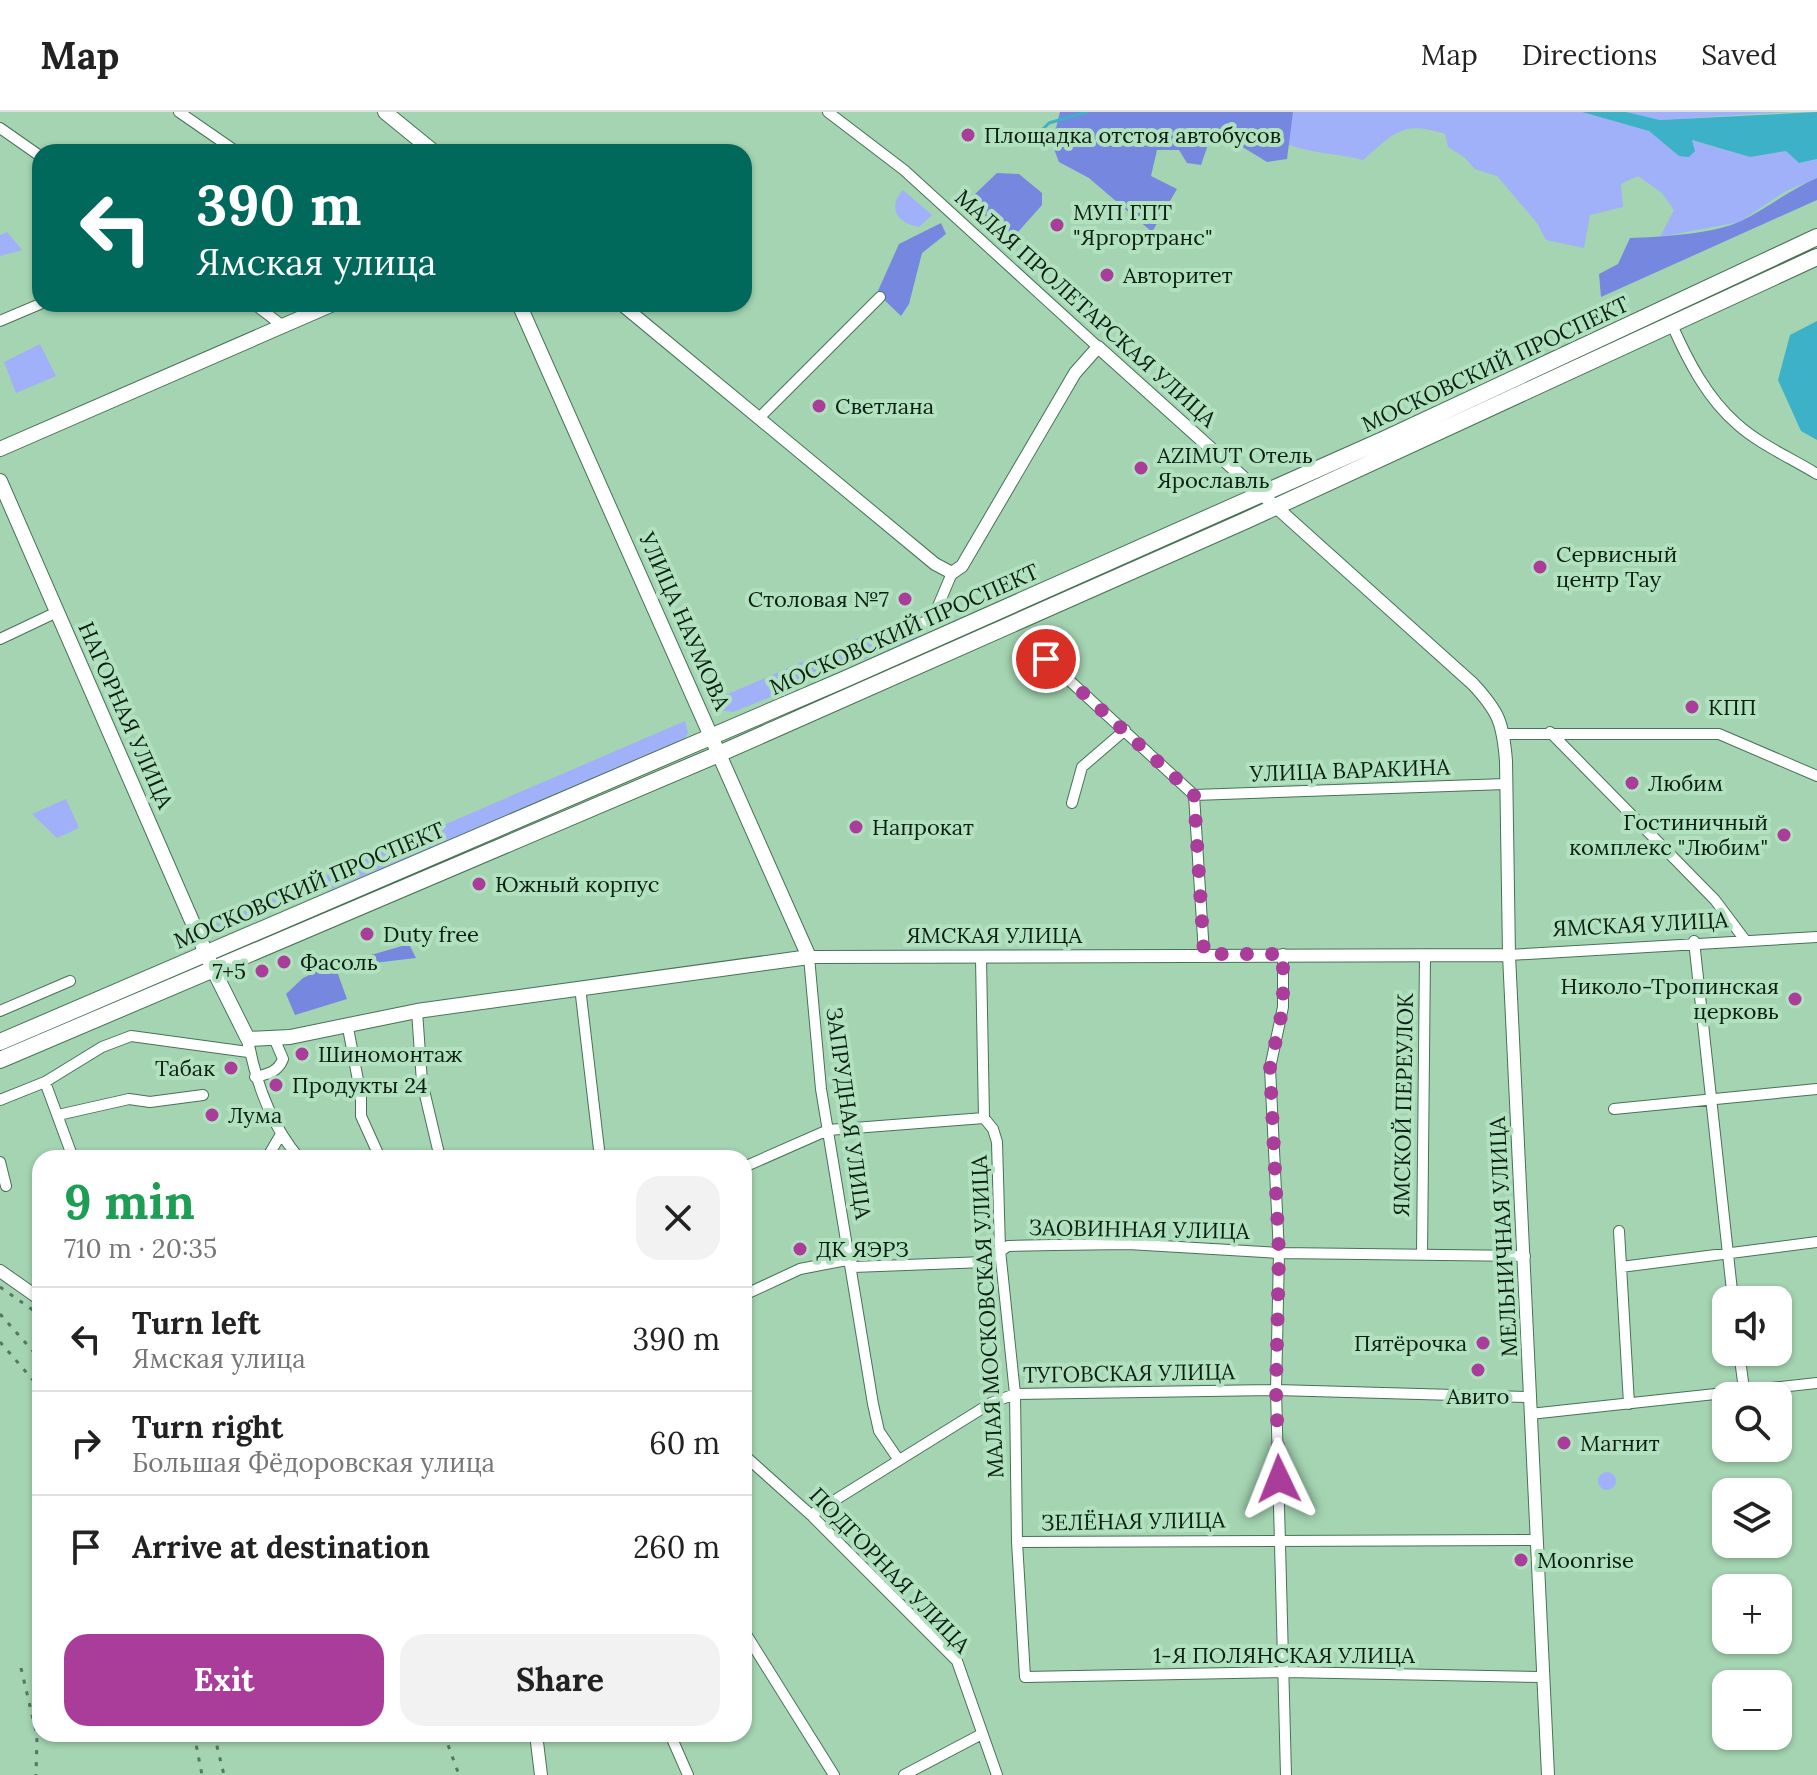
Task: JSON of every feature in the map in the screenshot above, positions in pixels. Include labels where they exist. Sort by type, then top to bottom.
[{"type":"main road","points":[[385,112],[424,144]]},
{"type":"main road","name":"МОСКОВСКИЙ ПРОСПЕКТ","points":[[0,1060],[209,960],[1263,493],[1817,237]]},
{"type":"main road","name":"МОСКОВСКИЙ ПРОСПЕКТ","points":[[0,1042],[721,753],[1278,507],[1817,257]]},
{"type":"main road","points":[[2,443],[315,312]]},
{"type":"main road","name":"УЛИЦА НАУМОВА","points":[[523,312],[809,957]]},
{"type":"main road","name":"НАГОРНАЯ УЛИЦА","points":[[0,481],[209,960],[248,1039]]},
{"type":"main road","name":"ЯМСКАЯ УЛИЦА","points":[[248,1039],[348,1028],[417,1011],[809,957]]},
{"type":"street","points":[[179,112],[225,144]]},
{"type":"street","name":"МАЛАЯ ПРОЛЕТАРСКАЯ УЛИЦА","points":[[828,112],[904,170],[1490,702]]},
{"type":"street","points":[[0,128],[32,150]]},
{"type":"street","points":[[760,417],[880,297]]},
{"type":"street","points":[[0,321],[32,307]]},
{"type":"street","points":[[265,312],[283,326]]},
{"type":"street","points":[[631,312],[944,571],[952,573]]},
{"type":"street","points":[[1672,325],[1687,358],[1715,402],[1738,426],[1817,474]]},
{"type":"street","points":[[920,624],[933,618],[952,573],[962,566],[1075,373],[1098,347]]},
{"type":"street","points":[[0,639],[57,612]]},
{"type":"street","points":[[1046,659],[1194,795],[1204,954]]},
{"type":"street","name":"МЕЛЬНИЧНАЯ УЛИЦА","points":[[1490,702],[1497,711],[1504,734],[1509,955],[1548,1775]]},
{"type":"street","points":[[1072,803],[1082,767],[1125,730]]},
{"type":"street","points":[[1550,732],[1715,900],[1745,940]]},
{"type":"street","points":[[1504,734],[1719,734],[1817,776]]},
{"type":"street","name":"УЛИЦА ВАРАКИНА","points":[[1194,795],[1506,784]]},
{"type":"street","name":"ЯМСКАЯ УЛИЦА","points":[[809,957],[1509,955],[1694,941],[1817,937]]},
{"type":"street","points":[[1694,941],[1731,1286]]},
{"type":"street","points":[[1283,954],[1283,1007],[1270,1068],[1279,1253],[1276,1390],[1286,1672],[1286,1775]]},
{"type":"street","name":"ЯМСКОЙ ПЕРЕУЛОК","points":[[1422,1255],[1425,955]]},
{"type":"street","name":"ЗАПРУДНАЯ УЛИЦА","points":[[809,957],[828,1130],[879,1431],[898,1459]]},
{"type":"street","name":"МАЛАЯ МОСКОВСКАЯ УЛИЦА","points":[[981,958],[984,1118],[993,1129],[997,1142],[1000,1250],[1015,1394],[1017,1542],[1025,1677]]},
{"type":"street","points":[[0,1011],[70,981]]},
{"type":"street","points":[[580,987],[599,1150]]},
{"type":"street","points":[[417,1011],[422,1082],[438,1150]]},
{"type":"street","points":[[348,1028],[361,1096],[361,1116],[376,1150]]},
{"type":"street","points":[[0,1100],[45,1082],[102,1047],[131,1036],[248,1052],[248,1039]]},
{"type":"street","points":[[255,1077],[273,1072],[281,1065],[283,1059],[274,1038]]},
{"type":"street","points":[[248,1039],[255,1077],[281,1134],[293,1150]]},
{"type":"street","points":[[45,1082],[70,1150]]},
{"type":"street","points":[[1614,1109],[1817,1089]]},
{"type":"street","points":[[58,1115],[129,1099],[150,1102],[203,1095]]},
{"type":"street","points":[[752,1163],[828,1130],[984,1118]]},
{"type":"street","points":[[272,1150],[281,1134]]},
{"type":"street","points":[[0,1162],[6,1186]]},
{"type":"street","points":[[1619,1231],[1629,1404]]},
{"type":"street","points":[[1621,1267],[1726,1251],[1817,1242]]},
{"type":"street","name":"ЗАОВИННАЯ УЛИЦА","points":[[752,1291],[800,1269],[852,1263],[985,1262],[1008,1246],[1128,1244],[1279,1253],[1525,1256]]},
{"type":"street","points":[[0,1271],[32,1293]]},
{"type":"street","points":[[1792,1385],[1817,1383]]},
{"type":"street","name":"ТУГОВСКАЯ УЛИЦА","points":[[811,1515],[991,1403],[1015,1394],[1276,1390],[1530,1397]]},
{"type":"street","points":[[1530,1414],[1712,1393]]},
{"type":"street","name":"ПОДГОРНАЯ УЛИЦА","points":[[752,1462],[811,1515],[957,1661],[980,1735],[997,1775]]},
{"type":"street","name":"ЗЕЛЁНАЯ УЛИЦА","points":[[1017,1542],[1537,1540]]},
{"type":"street","points":[[752,1644],[834,1775]]},
{"type":"street","name":"1-Я ПОЛЯНСКАЯ УЛИЦА","points":[[1025,1677],[1286,1672],[1542,1677]]},
{"type":"street","points":[[904,1775],[980,1735]]},
{"type":"street","points":[[537,1742],[541,1775]]},
{"type":"street","points":[[674,1742],[688,1775]]},
{"type":"shaded area","points":[[1060,112],[1293,112],[1287,159],[1267,162],[1223,135],[1209,142],[1201,165],[1187,163],[1179,150],[1157,150],[1151,176],[1177,189],[1152,232],[1089,178],[1059,162],[1052,144]]},
{"type":"shaded area","points":[[1293,112],[1582,112],[1649,131],[1679,156],[1691,140],[1750,157],[1786,151],[1799,163],[1817,159],[1817,178],[1786,191],[1739,222],[1660,237],[1674,210],[1662,193],[1638,176],[1621,184],[1623,207],[1590,215],[1584,248],[1546,240],[1537,223],[1497,176],[1475,169],[1448,147],[1445,134],[1409,129],[1392,136],[1363,160],[1287,144]]},
{"type":"shaded area","points":[[1582,112],[1626,112],[1660,120],[1817,112],[1817,159],[1799,163],[1786,151],[1750,157],[1692,140],[1695,151],[1689,157],[1679,156],[1649,131]]},
{"type":"shaded area","points":[[1626,112],[1789,112],[1660,120]]},
{"type":"shaded area","points":[[997,173],[1019,174],[1042,193],[1042,205],[1017,233],[1007,235],[976,208],[975,194]]},
{"type":"shaded area","points":[[1817,178],[1817,200],[1601,297],[1599,274],[1618,264],[1630,238],[1687,234],[1730,225]]},
{"type":"shaded area","points":[[903,190],[932,215],[919,227],[905,222],[897,214],[896,203]]},
{"type":"shaded area","points":[[941,223],[946,234],[922,253],[909,304],[901,316],[877,293],[899,244]]},
{"type":"shaded area","points":[[7,232],[22,250],[0,256],[0,235]]},
{"type":"shaded area","points":[[1817,321],[1817,440],[1801,431],[1778,380],[1790,335]]},
{"type":"shaded area","points":[[40,344],[56,376],[16,393],[4,362]]},
{"type":"shaded area","points":[[907,617],[916,638],[733,712],[719,710],[714,700]]},
{"type":"shaded area","points":[[685,721],[688,733],[682,743],[224,931],[207,927]]},
{"type":"shaded area","points":[[66,799],[79,828],[57,838],[32,814]]},
{"type":"shaded area","points":[[409,944],[416,958],[365,964],[364,957]]},
{"type":"shaded area","points":[[334,963],[347,999],[295,1015],[286,994],[303,978]]},
{"type":"shaded area","points":[[1603,1472],[1611,1472],[1616,1481],[1614,1488],[1603,1490],[1598,1485],[1598,1477]]},
{"type":"waterway","points":[[1032,140],[1049,123],[1087,112]]},
{"type":"railway","points":[[0,1287],[32,1309]]},
{"type":"railway","points":[[0,1314],[32,1350]]},
{"type":"railway","points":[[0,1342],[32,1379]]},
{"type":"railway","points":[[21,1668],[32,1715]]},
{"type":"railway","points":[[36,1775],[37,1742]]},
{"type":"railway","points":[[196,1742],[202,1775]]},
{"type":"railway","points":[[216,1742],[224,1775]]},
{"type":"railway","points":[[447,1742],[459,1775]]},
{"type":"place","name":"Площадка отстоя автобусов","points":[[968,135]]},
{"type":"place","name":"МУП ГПТ \"Яргортранс\"","points":[[1057,225]]},
{"type":"place","name":"Авторитет","points":[[1107,275]]},
{"type":"place","name":"Светлана","points":[[819,406]]},
{"type":"place","name":"AZIMUT Отель Ярославль","points":[[1141,468]]},
{"type":"place","name":"Сервисный центр Тау","points":[[1540,567]]},
{"type":"place","name":"Столовая №7","points":[[905,599]]},
{"type":"place","name":"КПП","points":[[1692,707]]},
{"type":"place","name":"Любим","points":[[1632,783]]},
{"type":"place","name":"Напрокат","points":[[856,827]]},
{"type":"place","name":"Гостиничный комплекс \"Любим\"","points":[[1784,835]]},
{"type":"place","name":"Южный корпус","points":[[479,884]]},
{"type":"place","name":"Duty free","points":[[367,934]]},
{"type":"place","name":"Фасоль","points":[[284,962]]},
{"type":"place","name":"7+5","points":[[262,971]]},
{"type":"place","name":"Николо-Тропинская церковь","points":[[1795,999]]},
{"type":"place","name":"Шиномонтаж","points":[[302,1054]]},
{"type":"place","name":"Табак","points":[[231,1068]]},
{"type":"place","name":"Продукты 24","points":[[276,1085]]},
{"type":"place","name":"Лума","points":[[212,1115]]},
{"type":"place","name":"ДК ЯЭРЗ","points":[[800,1249]]},
{"type":"place","name":"Пятёрочка","points":[[1483,1343]]},
{"type":"place","name":"Авито","points":[[1478,1370]]},
{"type":"place","name":"Магнит","points":[[1564,1443]]},
{"type":"place","name":"Moonrise","points":[[1521,1560]]},
{"type":"route","points":[[1046,659],[1194,795],[1204,954],[1283,954],[1283,1007],[1270,1068],[1279,1253],[1276,1390],[1279,1479]]}]
